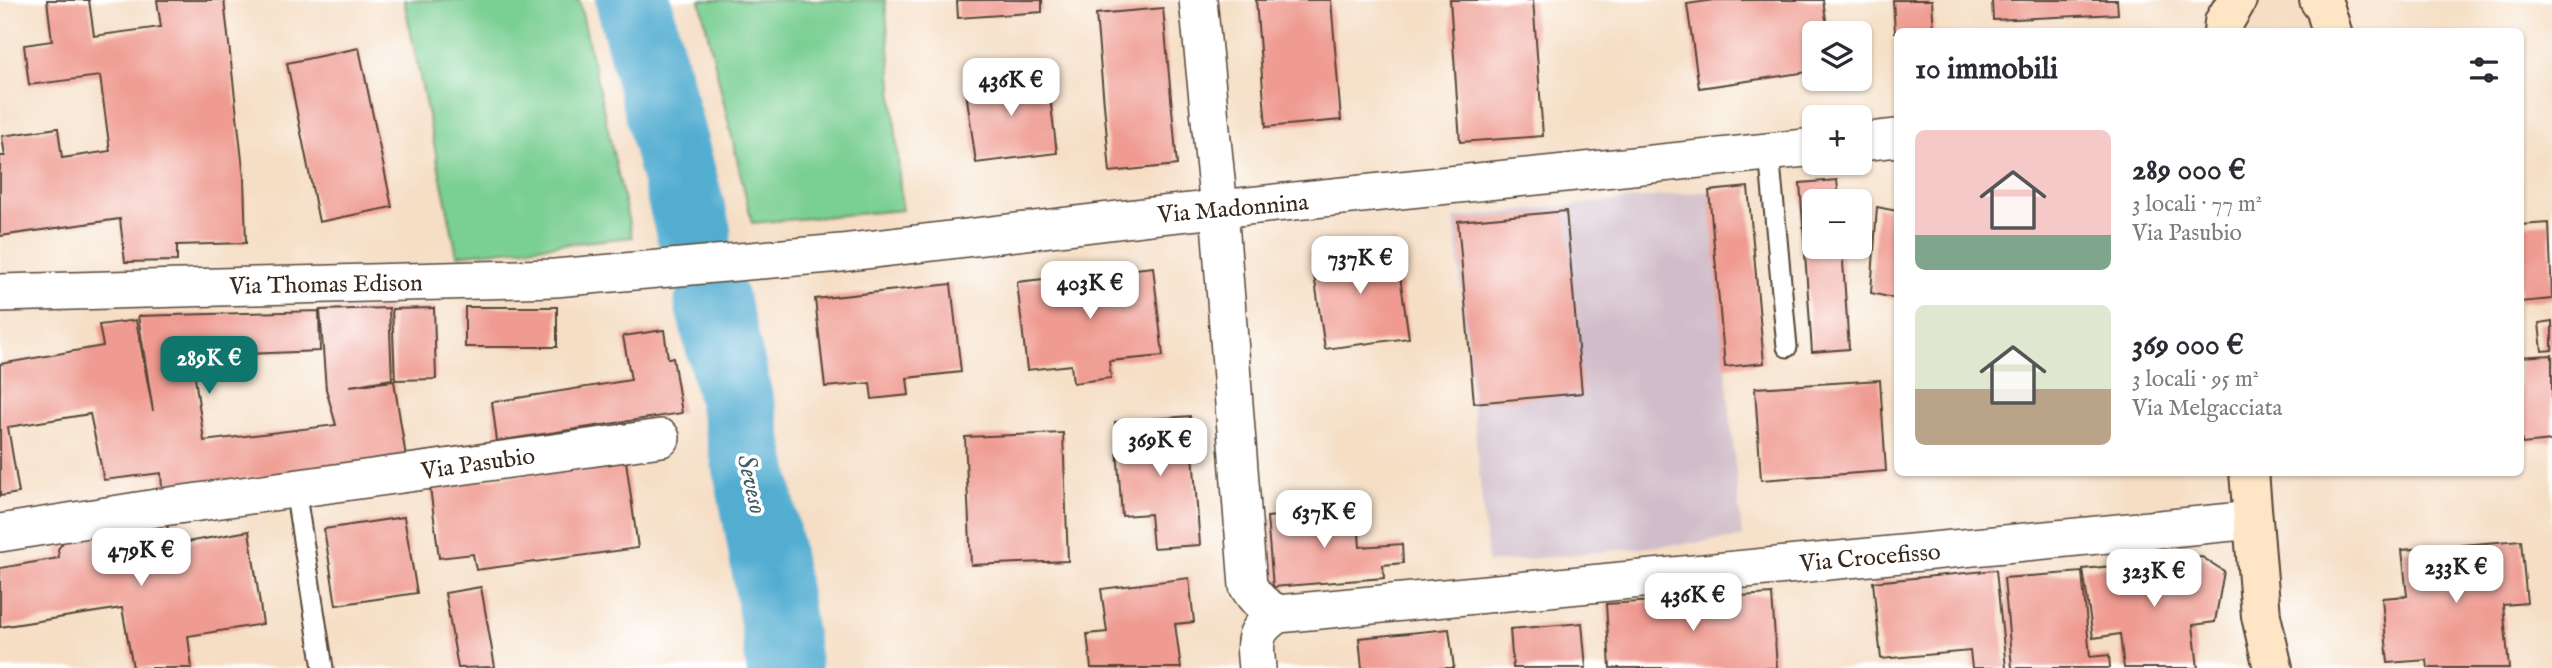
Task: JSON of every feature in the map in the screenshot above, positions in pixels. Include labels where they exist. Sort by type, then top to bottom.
[{"type":"street","points":[[1198,0],[1219,209],[1248,586],[1254,597],[1278,614],[1260,628],[1254,641],[1257,668]]},
{"type":"street","points":[[1872,141],[1894,138]]},
{"type":"street","name":"Via Madonnina","points":[[652,270],[841,253],[1219,209],[1802,148]]},
{"type":"street","name":"Via Thomas Edison","points":[[0,293],[555,278],[652,270]]},
{"type":"street","name":"Via Pasubio","points":[[0,533],[661,438]]},
{"type":"street","points":[[2249,476],[2262,616],[2273,668]]},
{"type":"street","name":"Via Crocefisso","points":[[1278,614],[2253,520]]},
{"type":"street","points":[[2257,668],[2262,616]]},
{"type":"lane","points":[[1769,152],[1787,347]]},
{"type":"lane","points":[[295,489],[323,668]]},
{"type":"shaded area","points":[[1709,191],[1742,538],[1488,563],[1454,218]]},
{"type":"green space","points":[[404,0],[579,0],[632,237],[457,255]]},
{"type":"green space","points":[[700,0],[885,0],[902,210],[752,223]]},
{"type":"building","points":[[47,0],[89,0],[94,36],[161,27],[157,0],[224,0],[244,178],[246,243],[177,245],[177,261],[125,262],[120,219],[0,236],[0,156],[5,156],[2,136],[58,128],[62,158],[110,151],[100,76],[29,85],[24,45],[52,41]]},
{"type":"building","points":[[957,0],[1042,0],[1042,12],[958,18]]},
{"type":"building","points":[[1256,0],[1331,0],[1341,120],[1266,127]]},
{"type":"building","points":[[1450,0],[1533,0],[1543,136],[1460,142]]},
{"type":"building","points":[[1714,0],[1823,0],[1826,21],[1802,21],[1802,73],[1699,88],[1687,4]]},
{"type":"building","points":[[1893,0],[1932,0],[1934,28],[1895,28]]},
{"type":"building","points":[[1992,0],[2117,0],[2118,14],[1993,20]]},
{"type":"building","points":[[1163,8],[1177,165],[1110,172],[1096,14]]},
{"type":"building","points":[[359,48],[392,207],[319,222],[287,63]]},
{"type":"building","points":[[1047,74],[1057,153],[976,163],[965,84]]},
{"type":"building","points":[[1837,180],[1838,189],[1802,189],[1802,211],[1800,183]]},
{"type":"building","points":[[1748,187],[1764,363],[1725,367],[1709,191]]},
{"type":"building","points":[[1877,207],[1894,210],[1894,298],[1871,293]]},
{"type":"building","points":[[1566,211],[1582,393],[1474,403],[1458,221]]},
{"type":"building","points":[[2549,223],[2552,299],[2524,302],[2524,225]]},
{"type":"building","points":[[1395,242],[1409,338],[1325,349],[1311,254]]},
{"type":"building","points":[[1805,259],[1843,259],[1849,349],[1812,352]]},
{"type":"building","points":[[1153,267],[1163,356],[1109,361],[1111,378],[1073,383],[1071,365],[1027,370],[1017,282]]},
{"type":"building","points":[[951,284],[961,372],[907,378],[909,395],[872,399],[870,383],[825,387],[815,299]]},
{"type":"building","points":[[465,307],[557,307],[557,347],[465,347]]},
{"type":"building","points":[[389,308],[392,379],[350,386],[394,381],[406,457],[162,489],[161,473],[104,480],[90,414],[8,427],[19,493],[0,496],[0,364],[103,346],[99,325],[136,320],[153,411],[138,316],[319,311],[320,351],[192,356],[204,441],[336,425],[326,389],[320,310]]},
{"type":"building","points":[[434,308],[436,379],[395,380],[392,309]]},
{"type":"building","points":[[2552,321],[2552,350],[2542,351],[2539,323]]},
{"type":"building","points":[[664,330],[668,358],[673,358],[682,413],[497,441],[492,402],[631,380],[623,336]]},
{"type":"building","points":[[2552,355],[2552,441],[2524,444],[2524,357]]},
{"type":"building","points":[[1880,380],[1886,471],[1761,480],[1755,388]]},
{"type":"building","points":[[1190,416],[1200,545],[1153,548],[1150,514],[1122,516],[1115,422]]},
{"type":"building","points":[[1063,433],[1068,561],[971,565],[965,437]]},
{"type":"building","points":[[626,461],[638,548],[476,570],[473,554],[439,558],[430,487]]},
{"type":"building","points":[[1357,510],[1360,547],[1402,544],[1403,563],[1383,565],[1384,578],[1273,587],[1267,517]]},
{"type":"building","points":[[404,517],[417,593],[336,605],[324,529]]},
{"type":"building","points":[[167,523],[170,545],[249,531],[263,624],[188,636],[192,668],[133,668],[122,608],[0,627],[0,568],[59,558],[58,549],[68,536]]},
{"type":"building","points":[[2521,540],[2527,603],[2503,605],[2509,668],[2428,668],[2427,660],[2388,663],[2382,598],[2407,596],[2402,550]]},
{"type":"building","points":[[2202,557],[2224,571],[2215,622],[2193,625],[2198,668],[2124,668],[2120,634],[2093,638],[2083,569]]},
{"type":"building","points":[[1996,570],[2006,668],[1972,668],[1970,651],[1881,659],[1873,582]]},
{"type":"building","points":[[2082,572],[2090,657],[2109,655],[2110,668],[2012,668],[2004,578]]},
{"type":"building","points":[[1189,578],[1194,622],[1175,624],[1181,668],[1091,668],[1087,634],[1107,632],[1101,589]]},
{"type":"building","points":[[481,587],[495,667],[458,668],[445,593]]},
{"type":"building","points":[[1772,594],[1777,668],[1610,668],[1606,604]]},
{"type":"building","points":[[1582,623],[1586,668],[1513,668],[1510,629]]},
{"type":"building","points":[[1449,629],[1454,668],[1362,668],[1359,638]]},
{"type":"waterway","name":"Seveso","points":[[633,0],[694,234]]},
{"type":"waterway","name":"Seveso","points":[[712,303],[754,484],[784,668]]}]
